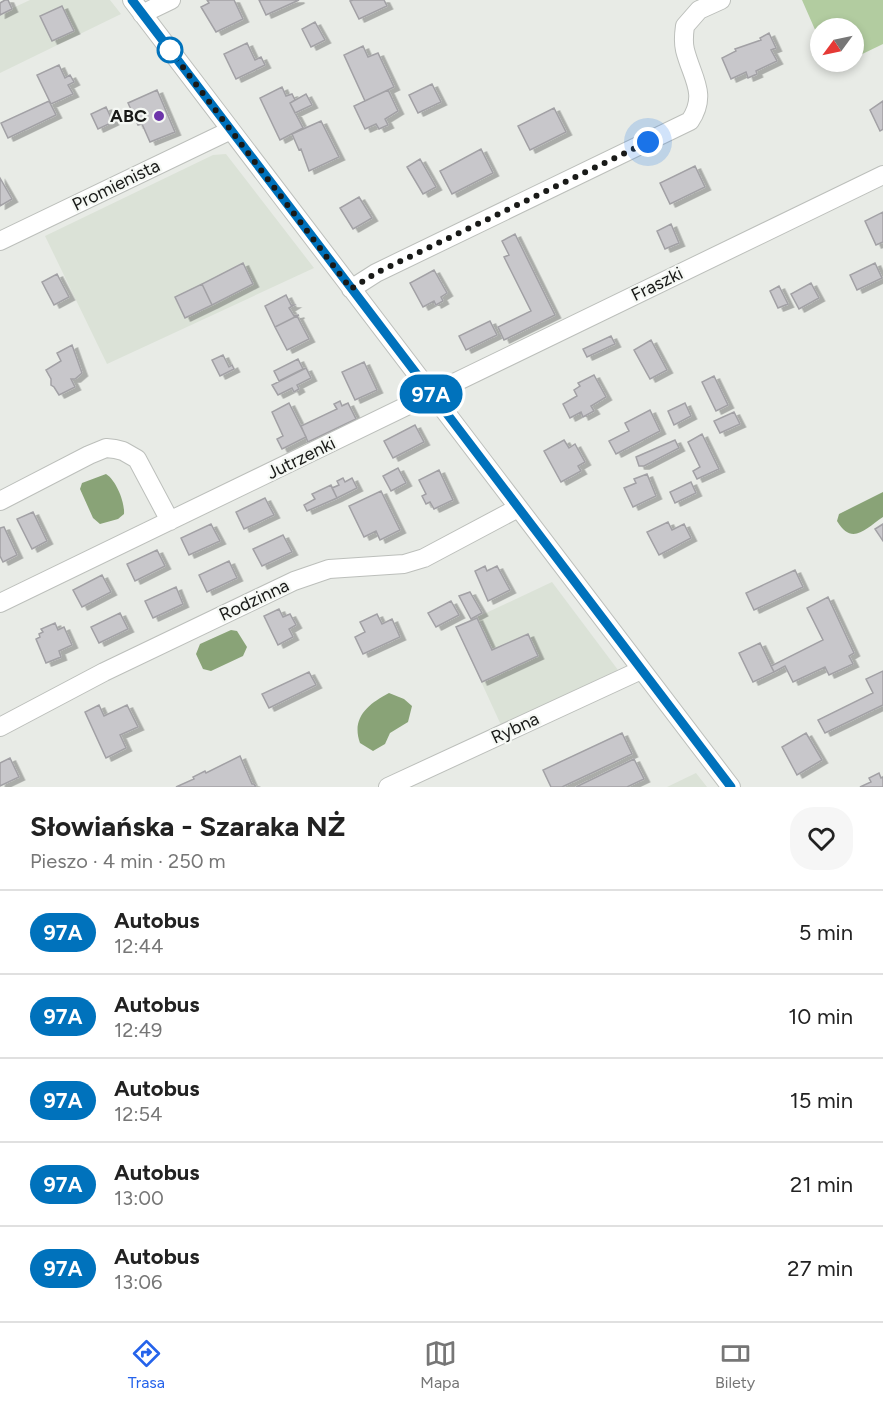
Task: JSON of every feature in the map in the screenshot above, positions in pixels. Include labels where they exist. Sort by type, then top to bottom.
[{"type":"street","points":[[171,0],[137,7],[731,787]]},
{"type":"street","points":[[351,289],[376,273],[690,121],[697,110],[700,96],[684,47],[684,26],[699,10],[721,0]]},
{"type":"street","name":"Promienista","points":[[0,241],[231,130]]},
{"type":"street","name":"Fraszki","points":[[432,394],[883,174]]},
{"type":"street","name":"Jutrzenki","points":[[0,603],[432,394]]},
{"type":"street","points":[[0,501],[89,455],[106,448],[115,448],[137,459],[170,521]]},
{"type":"street","name":"Rodzinna","points":[[0,727],[104,672],[294,581],[329,569],[404,564],[424,558],[518,508]]},
{"type":"street","name":"Rybna","points":[[388,787],[641,670]]},
{"type":"shaded area","points":[[30,0],[110,0],[121,14],[0,73],[0,14]]},
{"type":"shaded area","points":[[802,0],[883,0],[883,44],[864,53],[864,18],[810,18]]},
{"type":"shaded area","points":[[226,154],[314,268],[107,364],[45,236],[213,155]]},
{"type":"shaded area","points":[[106,474],[119,492],[124,514],[118,519],[100,524],[93,518],[80,489],[82,483]]},
{"type":"shaded area","points":[[883,492],[883,517],[864,530],[859,533],[848,533],[837,521],[839,514]]},
{"type":"shaded area","points":[[552,582],[618,670],[501,725],[456,627]]},
{"type":"shaded area","points":[[231,630],[237,631],[247,647],[243,656],[211,671],[203,669],[196,654],[200,644]]},
{"type":"shaded area","points":[[389,693],[404,699],[412,706],[408,722],[390,733],[385,744],[373,751],[360,743],[358,726],[368,707]]},
{"type":"shaded area","points":[[696,773],[707,787],[667,787]]},
{"type":"building","points":[[8,0],[12,9],[0,15],[0,3]]},
{"type":"building","points":[[207,0],[234,0],[243,19],[216,32],[201,7],[209,3]]},
{"type":"building","points":[[259,0],[299,0],[266,15]]},
{"type":"building","points":[[384,0],[387,6],[359,19],[350,1]]},
{"type":"building","points":[[62,6],[74,31],[52,41],[40,16]]},
{"type":"building","points":[[315,22],[325,40],[311,47],[302,29]]},
{"type":"building","points":[[769,33],[776,48],[771,50],[777,61],[756,71],[757,74],[748,78],[746,72],[731,79],[722,58],[736,51],[735,49],[761,40],[760,38]]},
{"type":"building","points":[[247,43],[255,60],[261,57],[265,65],[236,79],[224,54]]},
{"type":"building","points":[[363,46],[368,57],[378,53],[394,87],[365,101],[344,55]]},
{"type":"building","points":[[59,65],[65,78],[70,75],[74,82],[68,85],[73,94],[51,104],[37,75]]},
{"type":"building","points":[[432,84],[441,102],[418,113],[409,95]]},
{"type":"building","points":[[282,87],[286,96],[292,94],[295,100],[290,103],[303,128],[280,140],[260,98]]},
{"type":"building","points":[[157,90],[175,132],[150,142],[142,124],[138,125],[128,103]]},
{"type":"building","points":[[388,90],[398,111],[385,119],[388,125],[379,129],[376,124],[365,129],[354,106]]},
{"type":"building","points":[[306,94],[312,105],[295,113],[290,103]]},
{"type":"building","points":[[49,101],[56,115],[8,138],[1,123]]},
{"type":"building","points":[[883,101],[883,129],[880,131],[870,110]]},
{"type":"building","points":[[106,107],[113,122],[98,129],[91,114]]},
{"type":"building","points":[[554,108],[566,132],[530,150],[518,126]]},
{"type":"building","points":[[321,121],[339,157],[309,171],[301,149],[299,150],[292,134]]},
{"type":"building","points":[[481,149],[493,173],[452,194],[440,171]]},
{"type":"building","points":[[420,159],[436,187],[423,194],[407,167]]},
{"type":"building","points":[[695,166],[705,187],[670,204],[660,183]]},
{"type":"building","points":[[0,178],[12,199],[0,206]]},
{"type":"building","points":[[359,197],[372,218],[353,229],[340,208]]},
{"type":"building","points":[[883,212],[883,242],[876,245],[865,221]]},
{"type":"building","points":[[671,224],[679,243],[665,249],[657,231]]},
{"type":"building","points":[[515,234],[555,315],[504,340],[498,327],[531,311],[504,257],[509,255],[502,241]]},
{"type":"building","points":[[243,263],[253,284],[212,305],[202,284]]},
{"type":"building","points":[[875,263],[882,278],[857,290],[850,275]]},
{"type":"building","points":[[434,270],[447,293],[441,297],[443,301],[436,305],[434,301],[423,307],[410,283]]},
{"type":"building","points":[[57,274],[69,297],[54,305],[42,282]]},
{"type":"building","points":[[811,283],[819,298],[799,309],[791,294]]},
{"type":"building","points":[[202,284],[212,305],[185,318],[175,297]]},
{"type":"building","points":[[779,286],[788,304],[778,308],[770,291]]},
{"type":"building","points":[[286,295],[291,305],[294,305],[289,308],[294,316],[299,315],[275,327],[265,306]]},
{"type":"building","points":[[297,316],[309,339],[287,350],[275,327]]},
{"type":"building","points":[[490,321],[497,335],[466,350],[459,336]]},
{"type":"building","points":[[611,336],[615,344],[587,357],[583,349]]},
{"type":"building","points":[[651,340],[667,370],[650,379],[634,350]]},
{"type":"building","points":[[72,345],[82,373],[75,379],[71,379],[75,387],[59,395],[51,385],[51,379],[46,370],[61,361],[57,353]]},
{"type":"building","points":[[223,355],[229,367],[232,365],[234,369],[220,376],[212,360]]},
{"type":"building","points":[[298,359],[303,369],[279,381],[274,371]]},
{"type":"building","points":[[364,362],[377,390],[355,400],[342,372]]},
{"type":"building","points":[[306,368],[311,378],[297,385],[299,389],[294,392],[292,388],[278,395],[272,385]]},
{"type":"building","points":[[594,375],[606,397],[591,406],[594,411],[583,417],[581,412],[570,418],[563,404],[577,396],[574,390],[580,386],[578,383]]},
{"type":"building","points":[[714,376],[728,405],[716,411],[702,382]]},
{"type":"building","points":[[340,401],[342,406],[348,403],[356,419],[308,442],[301,426],[337,409],[334,404]]},
{"type":"building","points":[[289,403],[306,437],[282,449],[277,439],[283,436],[272,412]]},
{"type":"building","points":[[685,403],[691,416],[674,425],[668,411]]},
{"type":"building","points":[[650,410],[660,431],[616,454],[609,441],[629,431],[625,423]]},
{"type":"building","points":[[734,412],[740,424],[720,433],[714,421]]},
{"type":"building","points":[[415,425],[424,442],[393,458],[384,441]]},
{"type":"building","points":[[702,434],[719,469],[697,479],[693,471],[700,467],[688,442]]},
{"type":"building","points":[[564,440],[569,448],[575,444],[585,462],[578,466],[581,471],[561,482],[544,451]]},
{"type":"building","points":[[675,440],[679,448],[644,466],[639,466],[636,457]]},
{"type":"building","points":[[398,468],[406,483],[391,491],[383,476]]},
{"type":"building","points":[[439,470],[453,500],[434,509],[430,502],[426,504],[422,496],[426,494],[419,480]]},
{"type":"building","points":[[647,474],[656,496],[633,507],[624,488],[636,483],[634,479]]},
{"type":"building","points":[[343,478],[345,482],[352,478],[357,488],[337,498],[332,488],[339,485],[337,481]]},
{"type":"building","points":[[691,482],[696,493],[675,503],[670,492]]},
{"type":"building","points":[[331,485],[337,498],[307,511],[304,505],[315,499],[312,494]]},
{"type":"building","points":[[381,491],[400,530],[380,540],[376,531],[364,537],[349,506]]},
{"type":"building","points":[[265,498],[274,515],[244,529],[236,512]]},
{"type":"building","points":[[33,512],[47,541],[32,549],[17,519]]},
{"type":"building","points":[[668,522],[672,530],[684,524],[691,538],[659,555],[647,532]]},
{"type":"building","points":[[211,524],[220,541],[189,555],[181,538]]},
{"type":"building","points":[[883,524],[883,541],[875,529]]},
{"type":"building","points":[[4,527],[17,555],[3,562],[0,556],[0,528]]},
{"type":"building","points":[[283,535],[292,552],[262,566],[253,549]]},
{"type":"building","points":[[157,550],[165,566],[135,581],[127,564]]},
{"type":"building","points":[[229,561],[237,578],[207,592],[199,575]]},
{"type":"building","points":[[485,566],[487,571],[497,566],[510,590],[488,601],[475,571]]},
{"type":"building","points":[[795,570],[803,587],[754,610],[746,593]]},
{"type":"building","points":[[102,575],[111,592],[82,607],[73,590]]},
{"type":"building","points":[[176,587],[183,604],[153,618],[145,601]]},
{"type":"building","points":[[470,592],[482,613],[471,619],[459,596]]},
{"type":"building","points":[[828,597],[854,653],[849,656],[853,664],[829,675],[825,667],[793,682],[785,666],[774,672],[771,666],[823,640],[807,608]]},
{"type":"building","points":[[451,601],[459,615],[436,627],[428,613]]},
{"type":"building","points":[[279,609],[283,617],[290,614],[296,625],[289,629],[293,637],[278,645],[264,616]]},
{"type":"building","points":[[120,613],[128,629],[99,643],[91,627]]},
{"type":"building","points":[[377,614],[382,624],[392,619],[400,637],[363,654],[355,637],[365,632],[360,622]]},
{"type":"building","points":[[477,618],[492,650],[528,634],[538,656],[482,682],[456,627]]},
{"type":"building","points":[[55,623],[58,630],[64,627],[72,645],[59,651],[61,657],[46,663],[36,639],[43,632],[41,629]]},
{"type":"building","points":[[760,643],[774,672],[753,682],[739,653]]},
{"type":"building","points":[[883,671],[883,705],[825,733],[818,720],[873,693],[866,679]]},
{"type":"building","points":[[309,672],[316,685],[269,708],[262,694]]},
{"type":"building","points":[[99,705],[104,716],[127,705],[138,727],[120,735],[126,748],[106,758],[85,712]]},
{"type":"building","points":[[622,733],[632,754],[562,787],[551,787],[543,770]]},
{"type":"building","points":[[806,733],[822,760],[797,775],[782,747]]},
{"type":"building","points":[[240,756],[252,784],[256,787],[176,787],[205,771],[206,773]]},
{"type":"building","points":[[10,758],[19,777],[0,786],[0,763]]},
{"type":"building","points":[[634,759],[644,779],[627,787],[576,787]]},
{"type":"building","points":[[879,773],[881,778],[883,777],[883,787],[860,787],[871,782],[869,778]]},
{"type":"bus line","name":"97A","points":[[132,0],[731,787]]},
{"type":"place","name":"ABC","points":[[159,116]]},
{"type":"route","points":[[170,50],[351,289],[376,273],[648,142]]}]
